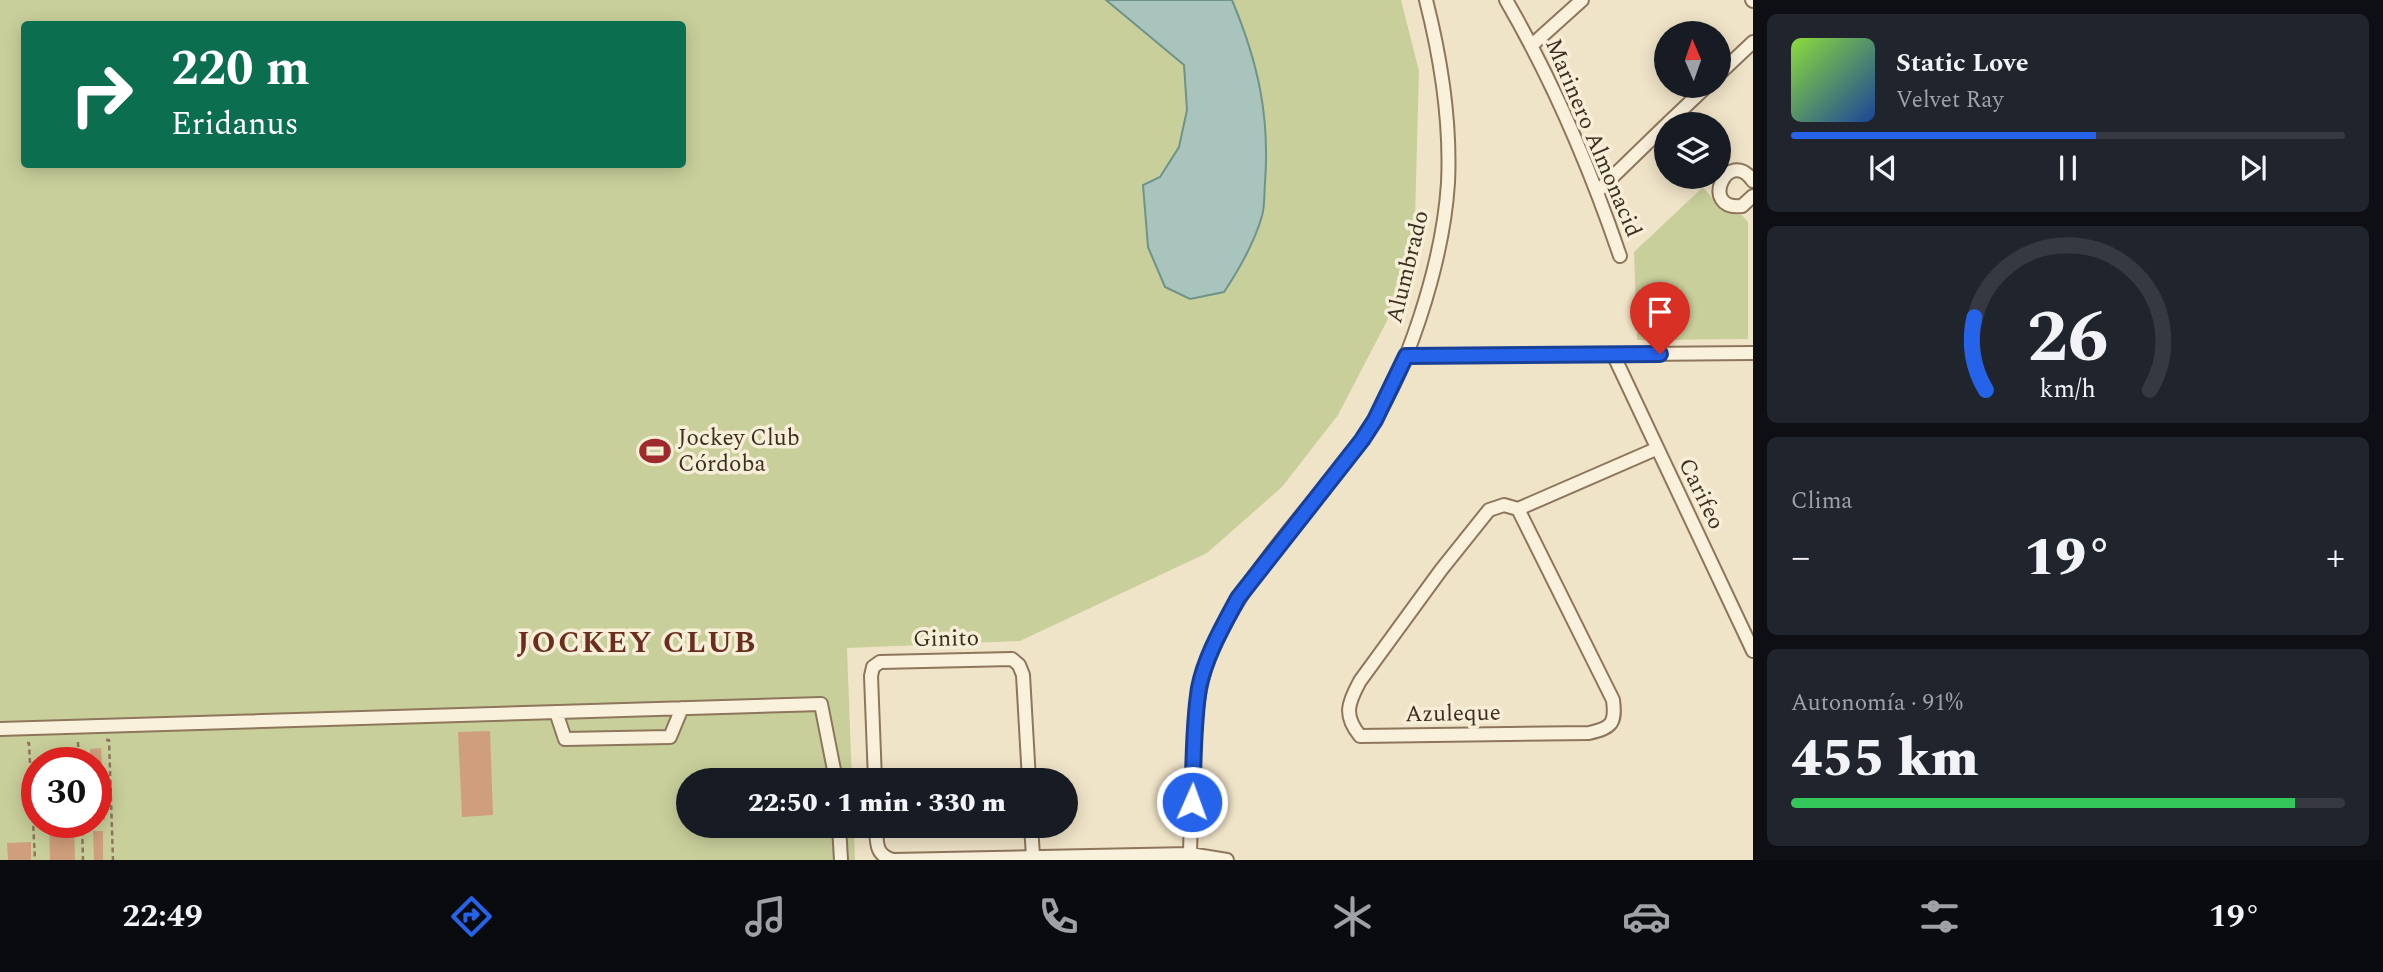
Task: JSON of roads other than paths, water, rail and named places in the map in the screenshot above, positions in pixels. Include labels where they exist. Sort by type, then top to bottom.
[{"type":"street","name":"Alumbrado","points":[[1190,857],[1195,724],[1200,687],[1208,662],[1238,598],[1375,420],[1406,356],[1426,295],[1440,239],[1448,183],[1446,103],[1426,0]]},
{"type":"street","name":"Marinero Almonacid","points":[[1506,0],[1532,46],[1598,191],[1620,256]]},
{"type":"street","points":[[1532,46],[1582,0]]},
{"type":"street","points":[[1731,63],[1753,42]]},
{"type":"street","points":[[1680,112],[1694,98]]},
{"type":"street","points":[[1598,191],[1654,137]]},
{"type":"street","points":[[1751,204],[1731,205],[1722,198],[1719,187],[1724,176],[1735,171],[1746,174],[1753,181]]},
{"type":"street","points":[[1406,356],[1753,353]]},
{"type":"street","name":"Carifeo","points":[[1613,354],[1753,651]]},
{"type":"street","name":"Azuleque","points":[[1518,509],[1613,700],[1615,714],[1612,723],[1606,730],[1589,733],[1360,736],[1352,726],[1348,713],[1360,681],[1441,570],[1489,510],[1504,505],[1518,509],[1656,449]]},
{"type":"street","name":"Ginito","points":[[875,768],[871,676],[873,667],[880,662],[945,659],[1012,659],[1019,665],[1023,675],[1028,768]]},
{"type":"street","points":[[0,729],[821,704],[834,768]]},
{"type":"street","points":[[556,712],[565,739],[670,737],[682,708]]},
{"type":"street","points":[[840,838],[841,860]]},
{"type":"street","points":[[877,838],[877,849],[890,859],[1033,856],[1190,857],[1227,860]]},
{"type":"street","points":[[1032,838],[1033,856]]},
{"type":"water","points":[[1106,0],[1232,0],[1249,45],[1260,90],[1266,158],[1262,216],[1246,256],[1224,292],[1190,299],[1165,287],[1148,247],[1143,185],[1160,177],[1179,147],[1187,110],[1184,65]]},
{"type":"place","name":"Jockey Club Córdoba","points":[[655,451]]},
{"type":"district","name":"JOCKEY CLUB","points":[[637,643]]}]
